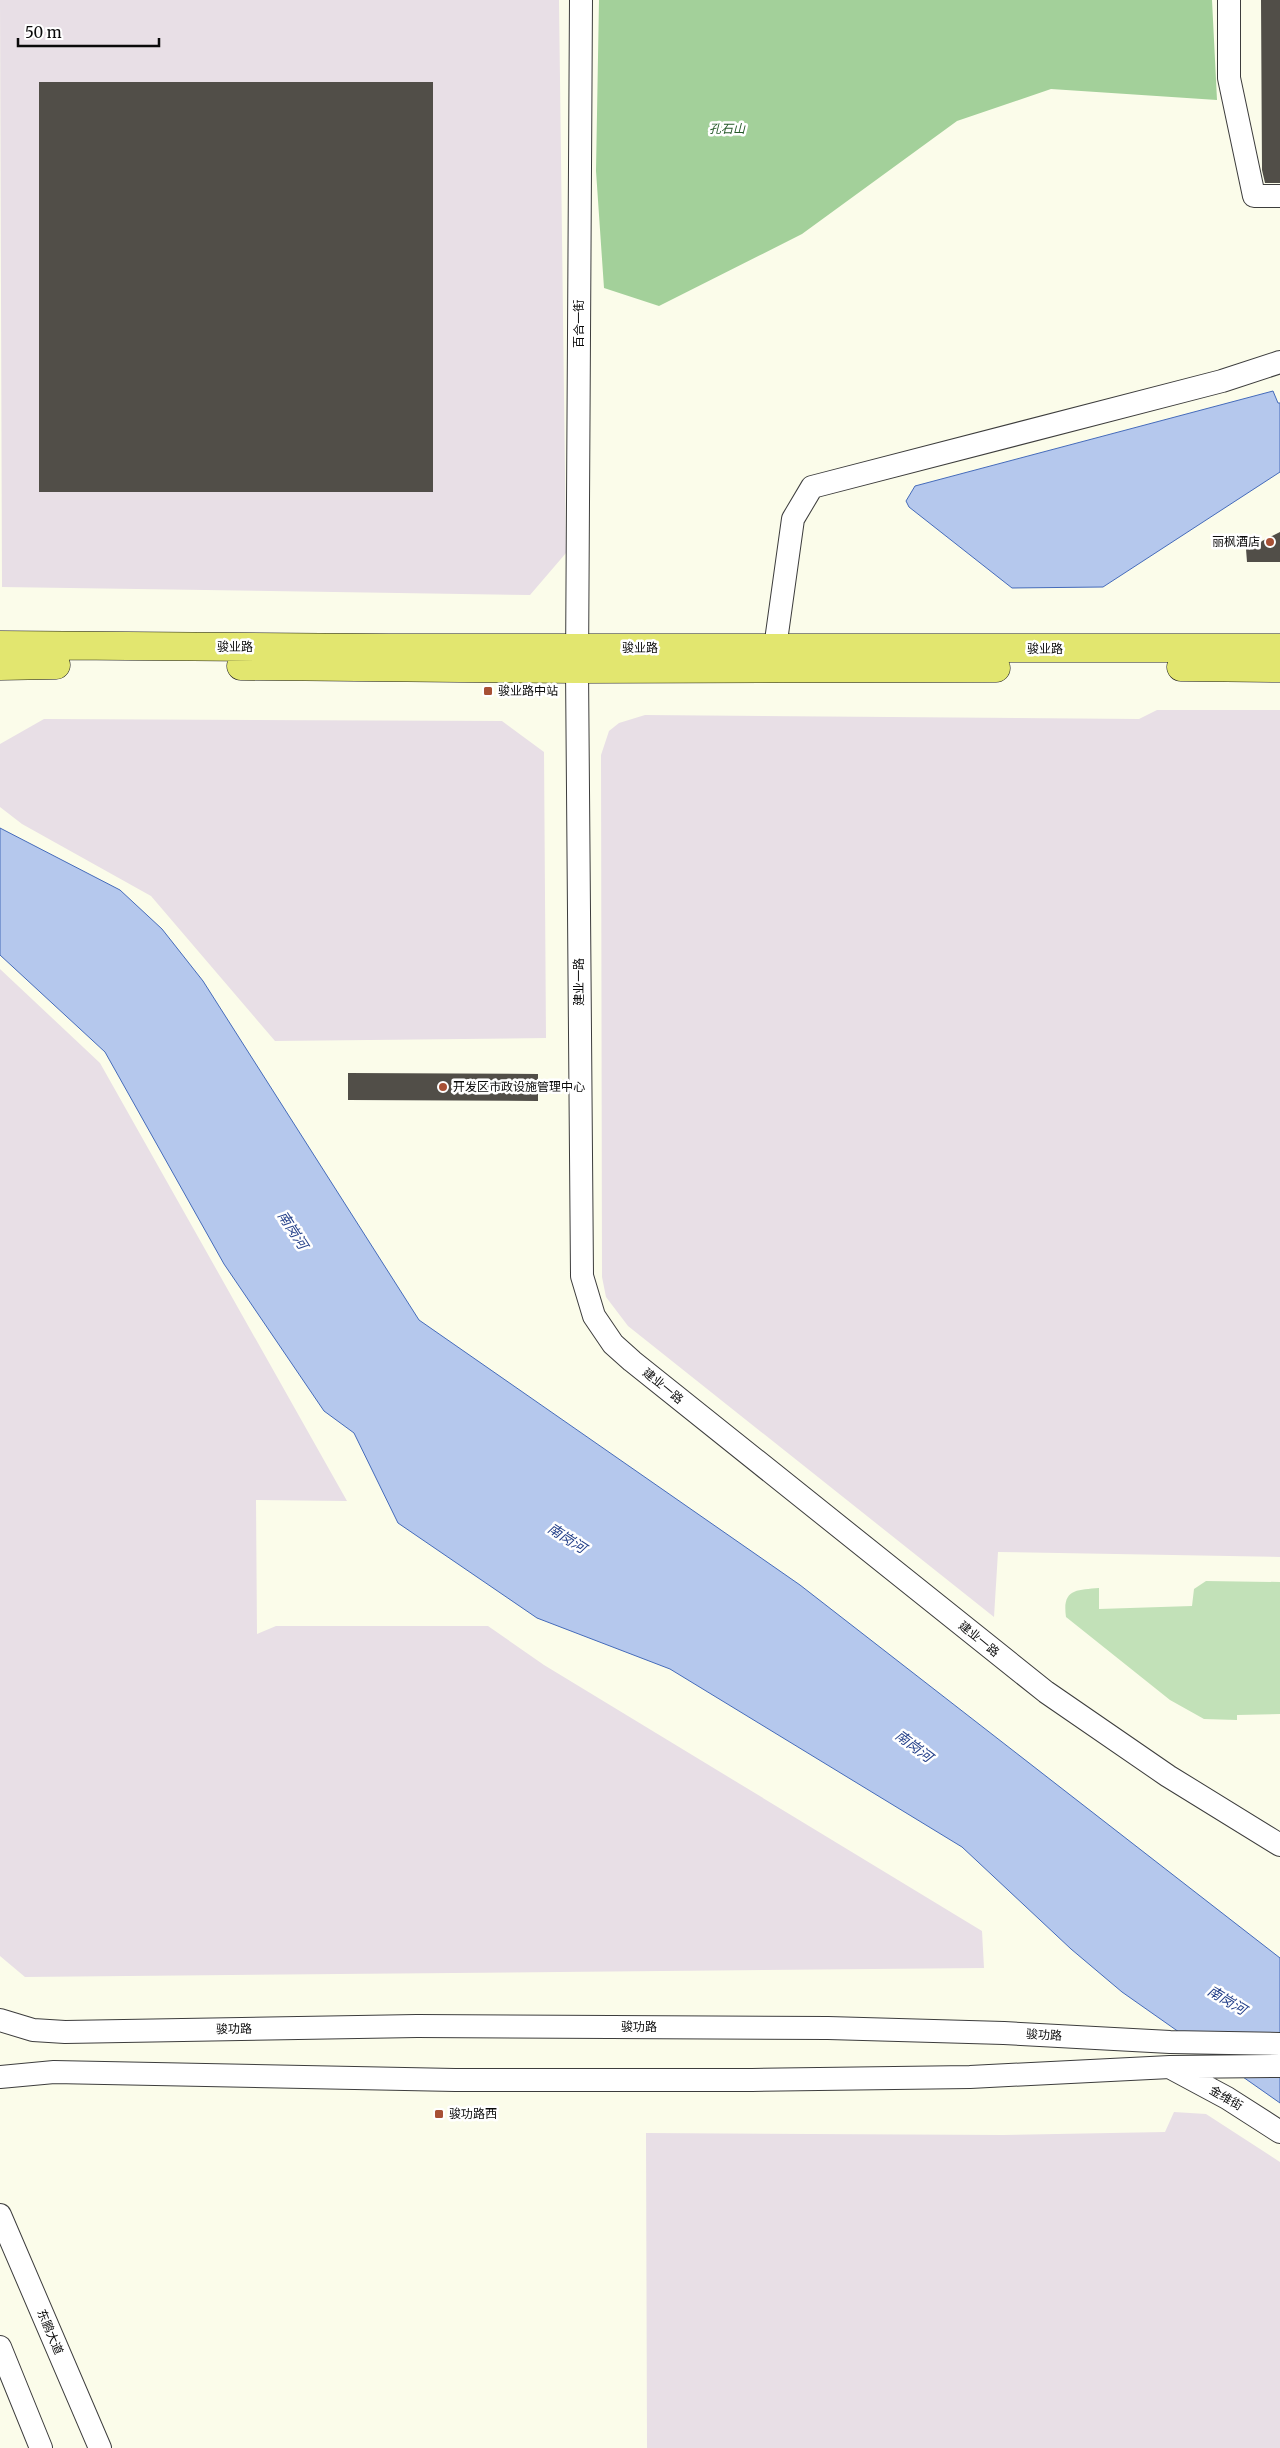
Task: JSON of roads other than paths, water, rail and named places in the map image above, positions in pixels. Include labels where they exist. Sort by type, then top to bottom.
[{"type":"main road","name":"骏业路","points":[[0,645],[577,658],[1280,668]]},
{"type":"main road","name":"骏业路","points":[[0,666],[577,658],[774,648],[1280,648]]},
{"type":"street","name":"百合一街","points":[[577,658],[582,0]]},
{"type":"street","points":[[1229,0],[1229,78],[1254,196],[1280,196]]},
{"type":"street","points":[[774,648],[793,519],[812,487],[1222,381],[1280,362]]},
{"type":"street","name":"建业一路","points":[[577,658],[582,1276],[594,1316],[614,1344],[632,1362],[1046,1692],[1168,1776],[1280,1845]]},
{"type":"street","name":"骏功路","points":[[0,2020],[33,2030],[65,2032],[417,2026],[828,2028],[1013,2033],[1170,2042],[1280,2044]]},
{"type":"street","points":[[0,2077],[54,2072],[455,2080],[838,2079],[989,2077],[1170,2067],[1280,2066]]},
{"type":"street","name":"金维街","points":[[1170,2067],[1227,2098],[1280,2132]]},
{"type":"street","name":"东鹏大道","points":[[0,2215],[100,2448]]},
{"type":"street","points":[[0,2348],[41,2448]]},
{"type":"water","points":[[1273,391],[1278,403],[1280,403],[1280,472],[1103,587],[1012,588],[909,507],[906,501],[915,486]]},
{"type":"water","name":"南岗河","points":[[0,828],[120,890],[162,929],[203,981],[419,1320],[800,1585],[1280,1958],[1280,2103],[1122,1992],[1071,1949],[962,1847],[670,1669],[537,1618],[398,1523],[354,1433],[324,1411],[224,1264],[105,1052],[0,955]]},
{"type":"place","name":"丽枫酒店","points":[[1270,542]]},
{"type":"place","name":"骏业路中站","points":[[488,691]]},
{"type":"place","name":"开发区市政设施管理中心","points":[[443,1087]]},
{"type":"place","name":"骏功路西","points":[[439,2114]]},
{"type":"park label","name":"孔石山","points":[[727,129]]}]
